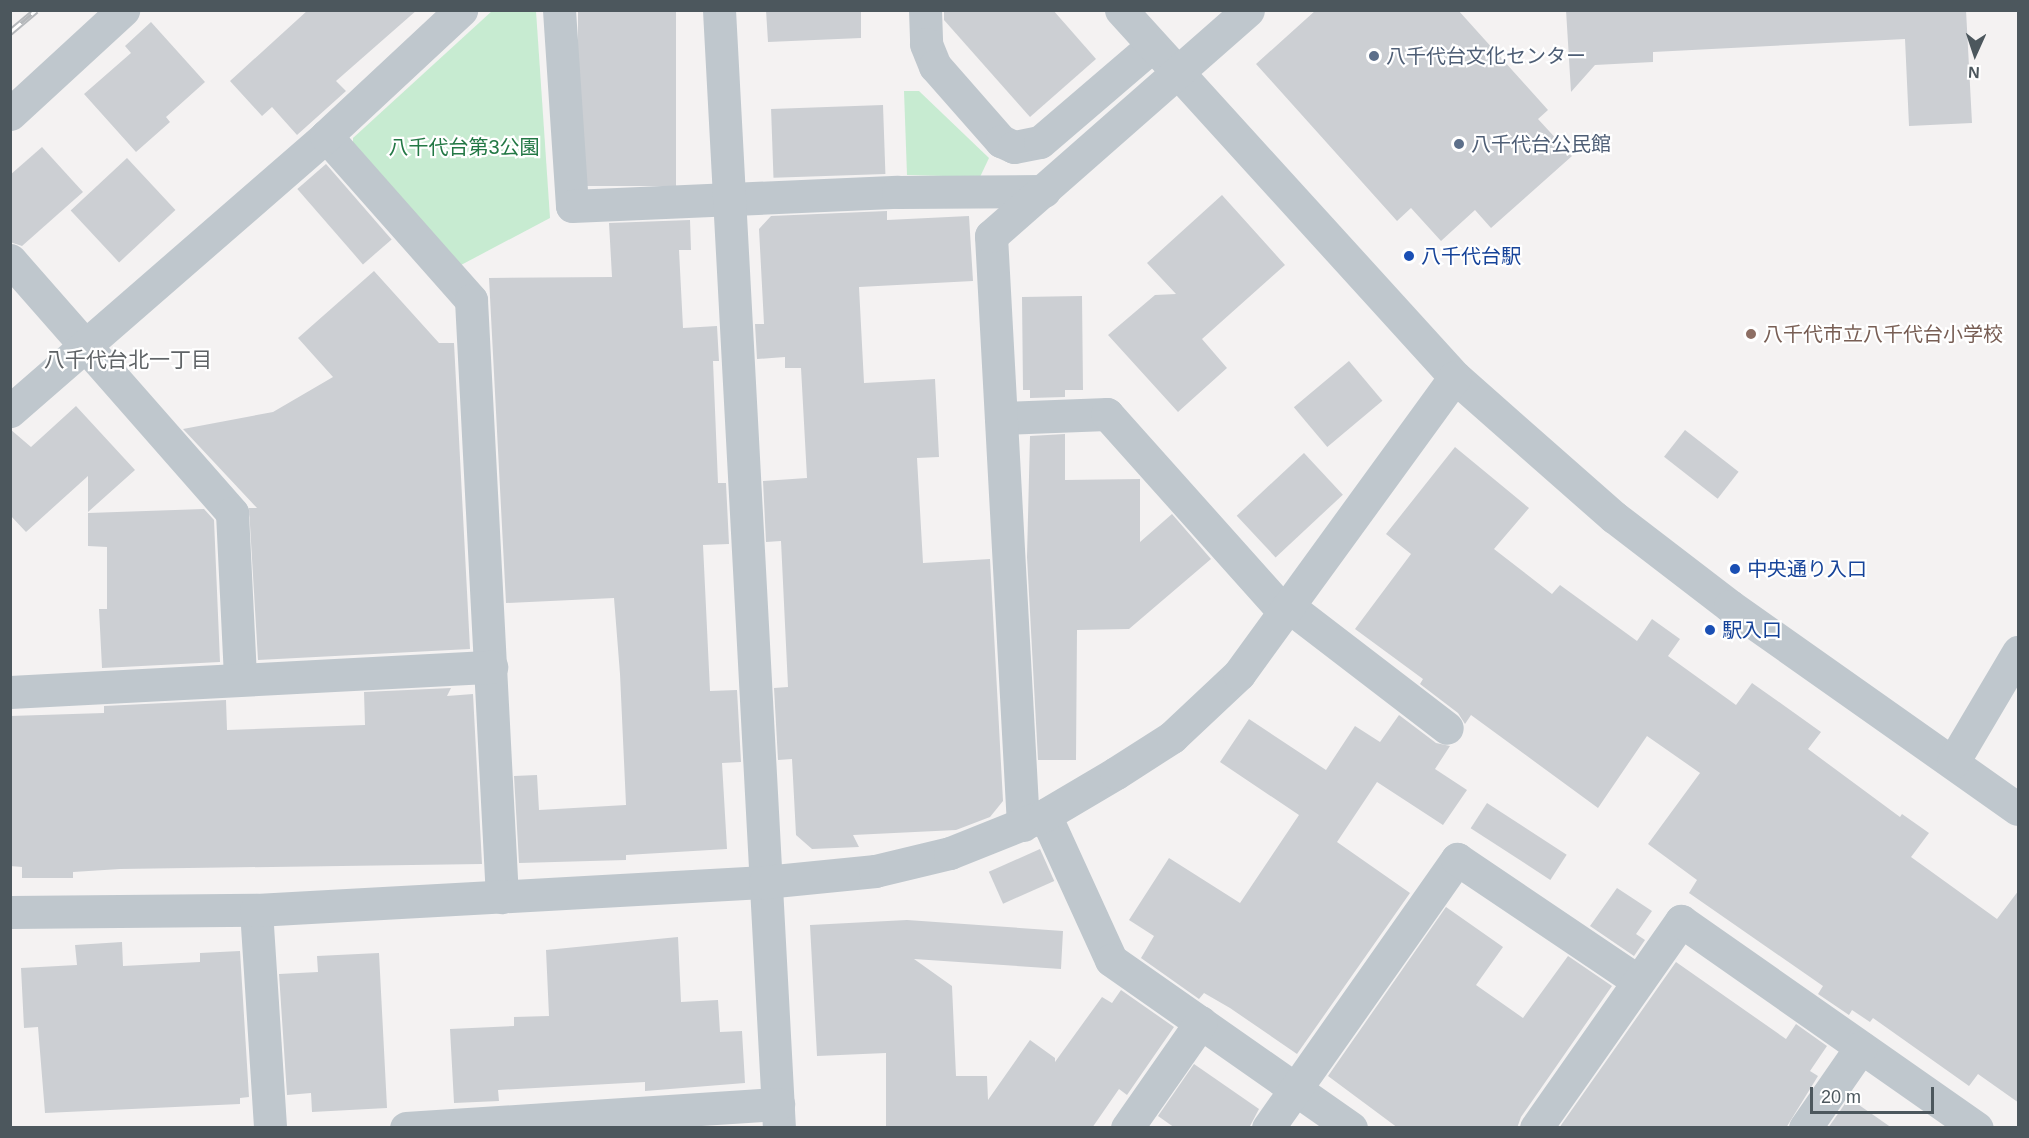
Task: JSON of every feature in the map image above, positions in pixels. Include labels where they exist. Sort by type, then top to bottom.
[{"type":"street","points":[[10,114],[123,10]]},
{"type":"street","points":[[10,411],[326,135],[461,10]]},
{"type":"street","points":[[558,10],[572,206],[729,199],[1044,191]]},
{"type":"street","points":[[406,1128],[778,1116],[718,10]]},
{"type":"street","points":[[925,10],[926,44],[935,66],[1001,141],[1014,147],[1040,142],[1152,46]]},
{"type":"street","points":[[1121,10],[1176,74],[1455,377],[1614,517],[1730,606],[2019,809]]},
{"type":"street","points":[[1248,10],[991,236],[1002,418],[1034,820],[1111,960],[1351,1128]]},
{"type":"street","points":[[326,135],[471,300],[502,897]]},
{"type":"street","points":[[10,260],[87,343],[232,513],[240,679]]},
{"type":"street","points":[[10,912],[256,910],[765,882],[875,871],[950,854],[1034,820],[1172,737],[1239,674],[1455,377]]},
{"type":"street","points":[[1002,418],[1107,414],[1286,609],[1447,728]]},
{"type":"street","points":[[1953,762],[2019,652]]},
{"type":"street","points":[[10,693],[240,679],[491,668]]},
{"type":"street","points":[[1269,1128],[1457,859],[1638,981]]},
{"type":"street","points":[[256,910],[270,1128]]},
{"type":"street","points":[[1536,1128],[1681,921],[1977,1128]]},
{"type":"street","points":[[1127,1128],[1202,1022]]},
{"type":"street","points":[[1805,1128],[1861,1047]]},
{"type":"green space","name":"八千代台第3公園","points":[[492,11],[536,11],[550,218],[461,265],[353,145],[353,138]]},
{"type":"green space","points":[[904,91],[919,91],[989,158],[980,177],[907,175]]},
{"type":"building","points":[[308,10],[417,10],[336,81],[346,91],[297,135],[272,107],[262,116],[230,81]]},
{"type":"building","points":[[578,10],[676,10],[676,186],[578,186]]},
{"type":"building","points":[[766,10],[861,10],[861,38],[768,42]]},
{"type":"building","points":[[944,10],[1053,10],[1096,59],[1030,117],[944,20]]},
{"type":"building","points":[[1316,10],[1458,10],[1548,110],[1538,119],[1572,156],[1491,228],[1475,210],[1441,241],[1411,208],[1397,221],[1256,64]]},
{"type":"building","points":[[1566,10],[1966,10],[1972,123],[1909,126],[1905,39],[1653,52],[1653,62],[1595,65],[1571,92]]},
{"type":"building","points":[[151,22],[205,82],[166,117],[170,122],[136,152],[84,94],[131,53],[125,46]]},
{"type":"building","points":[[883,105],[885,174],[773,178],[771,109]]},
{"type":"building","points":[[42,147],[83,192],[22,246],[10,242],[10,175]]},
{"type":"building","points":[[127,158],[175,210],[119,262],[71,211]]},
{"type":"building","points":[[326,164],[392,239],[363,264],[297,189]]},
{"type":"building","points":[[1222,195],[1285,265],[1202,339],[1227,368],[1178,412],[1108,335],[1155,295],[1176,294],[1147,263]]},
{"type":"building","points":[[887,211],[887,220],[969,216],[973,281],[859,287],[864,383],[935,379],[939,457],[917,458],[923,563],[990,559],[1003,801],[990,817],[956,830],[853,835],[859,847],[812,849],[796,835],[792,759],[778,760],[774,688],[788,687],[781,541],[766,542],[763,481],[807,478],[801,368],[785,368],[785,357],[757,359],[755,324],[764,324],[759,229],[771,216]]},
{"type":"building","points":[[690,220],[691,250],[679,250],[683,328],[717,326],[719,361],[713,361],[718,483],[726,483],[729,544],[703,545],[710,691],[737,690],[741,762],[722,763],[727,849],[626,855],[626,860],[519,863],[514,776],[537,775],[539,810],[626,805],[620,674],[614,598],[506,603],[489,278],[612,277],[609,223]]},
{"type":"building","points":[[374,271],[439,343],[454,343],[470,649],[258,660],[249,508],[257,508],[183,429],[273,412],[333,377],[298,338]]},
{"type":"building","points":[[1082,296],[1083,390],[1065,390],[1065,397],[1030,398],[1030,390],[1023,390],[1022,297]]},
{"type":"building","points":[[1349,361],[1382,401],[1327,447],[1294,407]]},
{"type":"building","points":[[76,406],[135,470],[88,512],[88,476],[26,532],[10,515],[10,429],[31,447]]},
{"type":"building","points":[[1685,430],[1739,472],[1718,499],[1664,457]]},
{"type":"building","points":[[1065,434],[1065,480],[1140,479],[1140,542],[1172,514],[1211,559],[1129,629],[1077,630],[1076,760],[1038,760],[1027,557],[1030,436]]},
{"type":"building","points":[[1455,447],[1529,508],[1494,549],[1552,594],[1560,585],[1637,641],[1652,619],[1680,639],[1668,656],[1736,705],[1752,683],[1821,732],[1808,749],[1900,817],[1902,814],[1929,833],[1911,857],[1997,919],[2019,890],[2019,1103],[1978,1074],[1969,1086],[1873,1018],[1870,1022],[1852,1010],[1849,1015],[1818,994],[1823,986],[1689,893],[1697,880],[1648,844],[1700,773],[1647,736],[1598,808],[1471,715],[1465,724],[1458,713],[1420,684],[1423,679],[1355,629],[1411,554],[1386,534]]},
{"type":"building","points":[[1304,453],[1343,495],[1276,557],[1237,516]]},
{"type":"building","points":[[204,509],[214,520],[220,662],[102,668],[99,609],[107,609],[107,547],[88,546],[88,513]]},
{"type":"building","points":[[451,688],[447,696],[473,694],[482,864],[120,869],[73,872],[73,878],[22,878],[22,867],[10,866],[10,716],[104,713],[104,706],[226,700],[227,730],[365,725],[364,692]]},
{"type":"building","points":[[1399,715],[1436,743],[1450,746],[1435,769],[1467,790],[1443,825],[1377,782],[1337,842],[1410,893],[1297,1054],[1204,993],[1199,999],[1141,958],[1154,936],[1129,920],[1169,858],[1240,903],[1299,815],[1220,762],[1249,719],[1326,770],[1355,726],[1380,742]]},
{"type":"building","points":[[1487,803],[1567,855],[1550,880],[1471,828]]},
{"type":"building","points":[[1040,849],[1054,881],[1003,904],[989,872]]},
{"type":"building","points":[[1617,888],[1652,911],[1636,934],[1645,940],[1634,956],[1590,926]]},
{"type":"building","points":[[1446,907],[1503,947],[1476,985],[1523,1018],[1568,956],[1612,986],[1521,1117],[1517,1128],[1398,1128],[1328,1076]]},
{"type":"building","points":[[907,920],[1063,931],[1061,969],[914,959],[952,986],[956,1076],[987,1076],[988,1100],[1030,1040],[1055,1058],[1055,1062],[1102,997],[1112,1003],[1121,990],[1174,1027],[1127,1095],[1119,1089],[1092,1128],[886,1128],[886,1053],[817,1056],[810,925]]},
{"type":"building","points":[[678,937],[681,1002],[718,1000],[720,1032],[742,1031],[745,1083],[645,1091],[645,1082],[498,1090],[499,1101],[454,1103],[450,1029],[514,1026],[514,1017],[549,1016],[546,950]]},
{"type":"building","points":[[122,942],[123,966],[200,962],[200,953],[240,951],[249,1097],[240,1098],[240,1104],[45,1113],[38,1027],[24,1028],[21,968],[77,965],[75,945]]},
{"type":"building","points":[[379,953],[387,1108],[312,1112],[311,1093],[287,1095],[279,974],[318,972],[317,956]]},
{"type":"building","points":[[1676,962],[1786,1039],[1796,1024],[1827,1046],[1810,1071],[1818,1076],[1786,1128],[1559,1128]]},
{"type":"building","points":[[1194,1064],[1259,1109],[1249,1128],[1175,1128],[1158,1116]]},
{"type":"building","points":[[1849,1098],[1892,1128],[1828,1128]]},
{"type":"railway","points":[[10,32],[36,10]]},
{"type":"place","name":"八千代台文化センター","points":[[1374,56]]},
{"type":"place","name":"八千代台公民館","points":[[1459,144]]},
{"type":"place","name":"八千代台駅","points":[[1409,256]]},
{"type":"place","name":"八千代市立八千代台小学校","points":[[1751,334]]},
{"type":"place","name":"中央通り入口","points":[[1735,569]]},
{"type":"place","name":"駅入口","points":[[1710,630]]},
{"type":"district","name":"八千代台北一丁目","points":[[128,360]]}]
